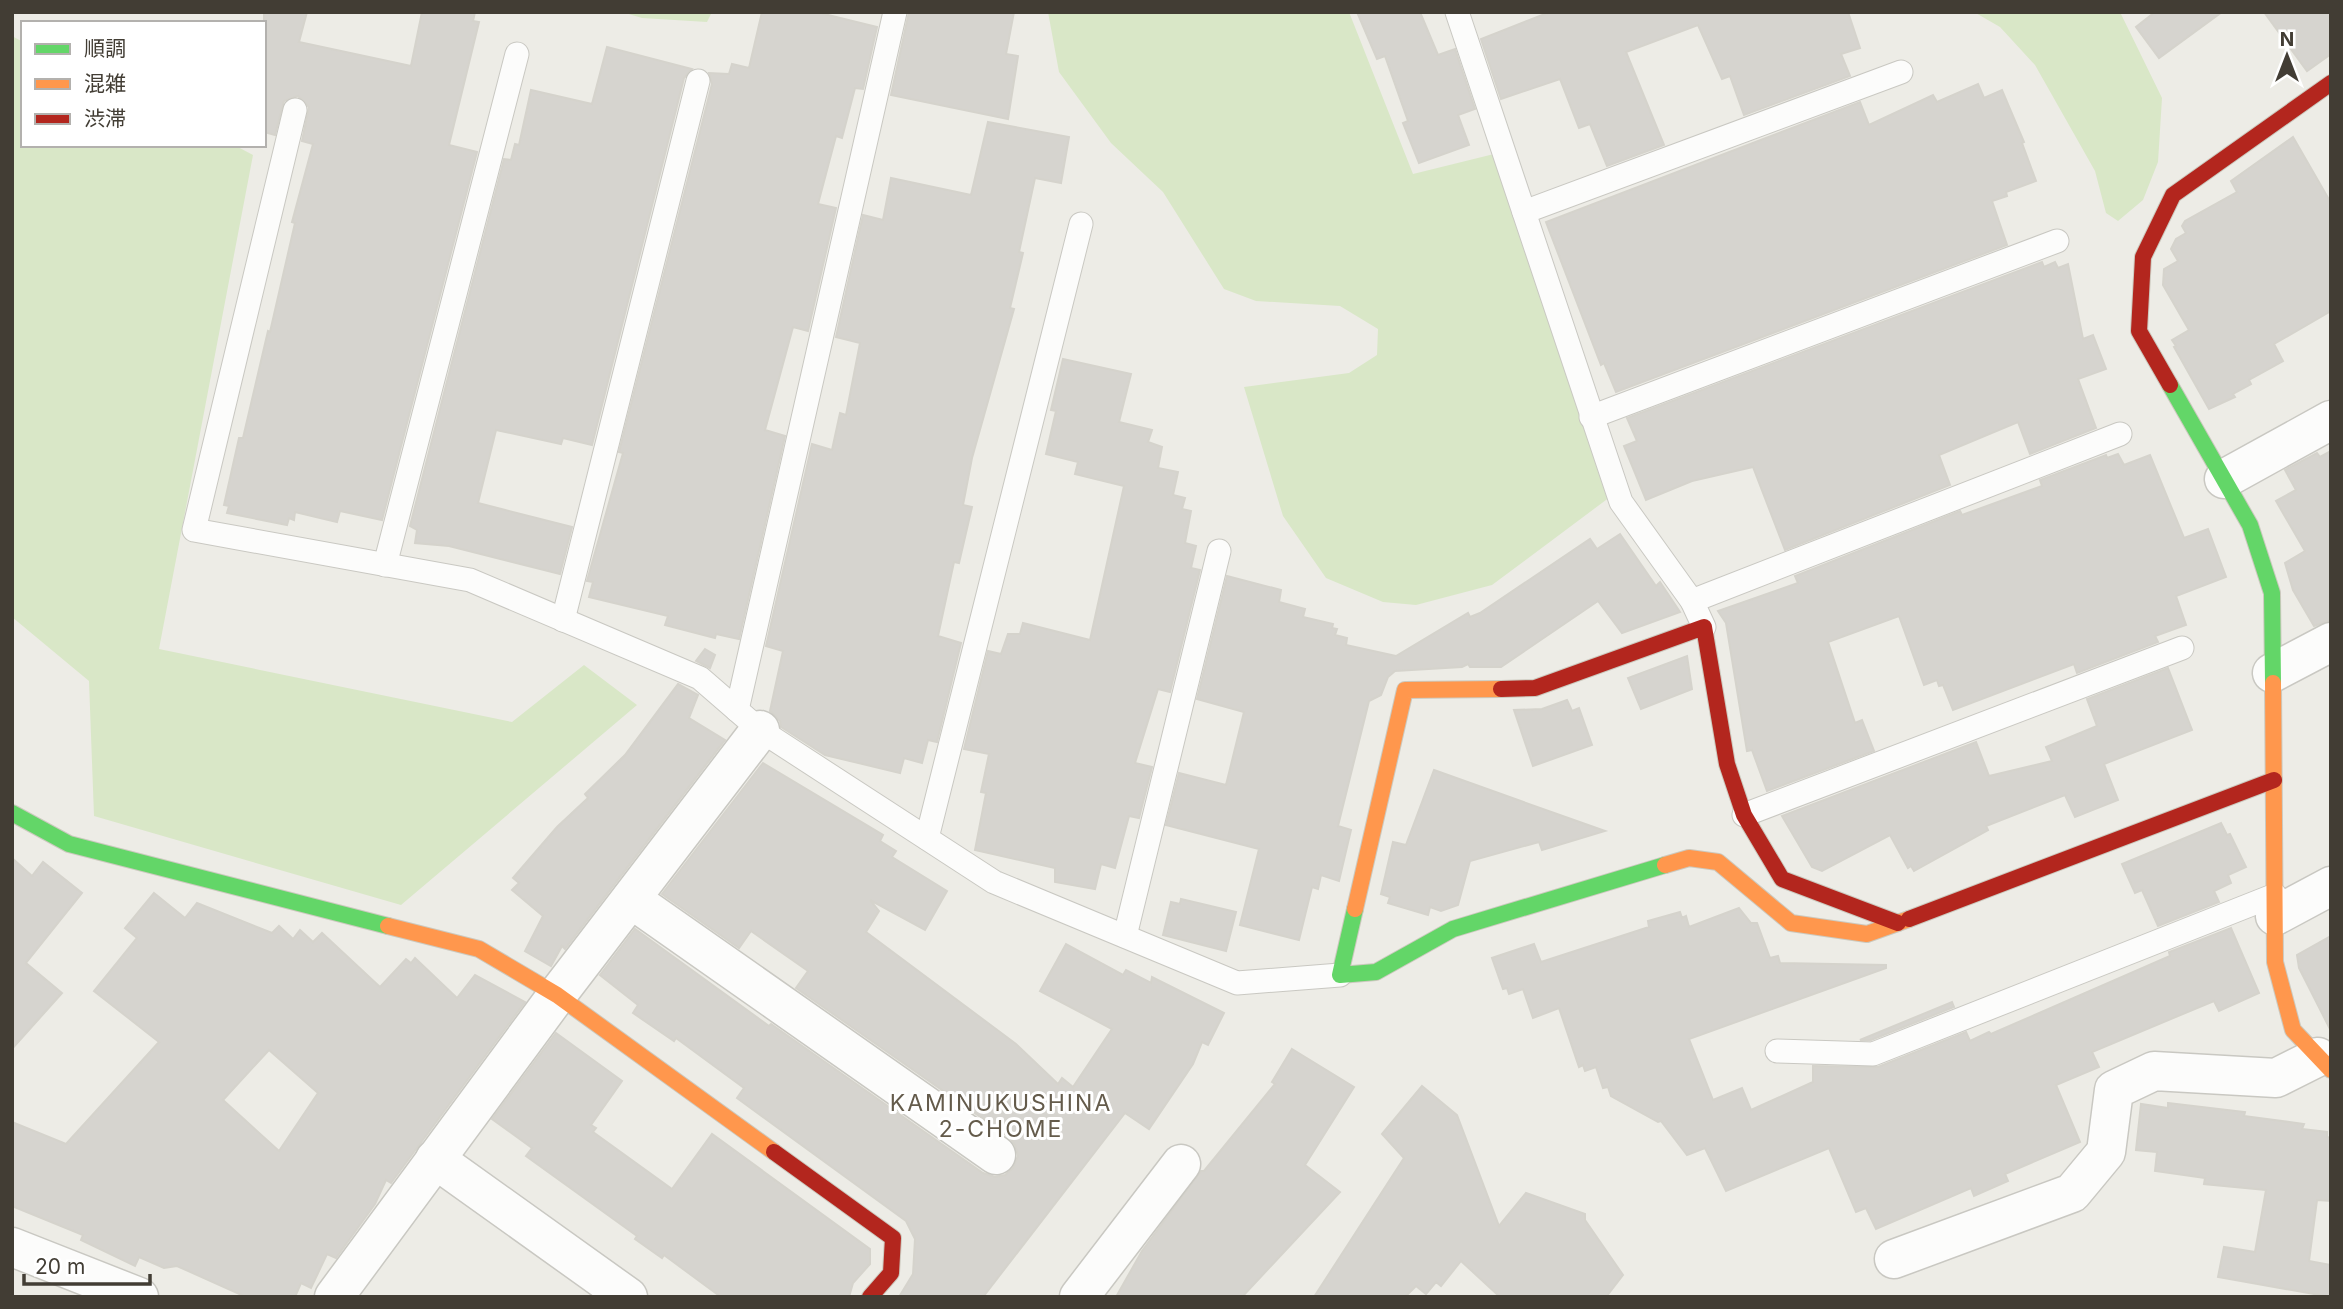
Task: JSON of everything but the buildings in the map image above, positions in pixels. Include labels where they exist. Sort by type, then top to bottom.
[{"type":"street","points":[[1894,1259],[2072,1193],[2106,1152],[2114,1090],[2154,1071],[2276,1078],[2324,1064],[2293,1030],[2275,962],[2272,593],[2250,525],[2139,331],[2143,257],[2174,195],[2331,83]]},
{"type":"street","points":[[2224,479],[2331,420]]},
{"type":"street","points":[[1898,923],[1782,879],[1744,815],[1727,764],[1704,627],[1535,688],[1405,690],[1340,975],[1376,972],[1453,929],[1689,859],[1718,862],[1791,923],[1867,934],[1898,923],[2274,780]]},
{"type":"street","points":[[2272,673],[2331,642]]},
{"type":"street","points":[[334,1297],[631,899],[748,720]]},
{"type":"street","points":[[12,813],[69,844],[479,949],[557,995],[893,1238],[891,1273],[870,1297]]},
{"type":"street","points":[[2275,906],[2331,886]]},
{"type":"street","points":[[631,899],[996,1154]]},
{"type":"street","points":[[435,1159],[628,1297]]},
{"type":"street","points":[[1079,1297],[1181,1164]]},
{"type":"street","points":[[12,1247],[139,1297]]},
{"type":"lane","points":[[748,720],[895,12]]},
{"type":"lane","points":[[1457,12],[1621,502],[1692,601],[1704,627]]},
{"type":"lane","points":[[385,565],[517,54]]},
{"type":"lane","points":[[1524,212],[1901,72]]},
{"type":"lane","points":[[563,620],[698,81]]},
{"type":"lane","points":[[295,110],[194,530],[470,580],[700,678],[748,720],[994,881],[1237,983],[1340,975]]},
{"type":"lane","points":[[927,838],[1081,224]]},
{"type":"lane","points":[[1591,416],[2057,241]]},
{"type":"lane","points":[[1692,601],[2120,434]]},
{"type":"lane","points":[[1125,936],[1219,551]]},
{"type":"lane","points":[[1744,815],[2182,648]]},
{"type":"lane","points":[[1777,1051],[1873,1054],[2275,906]]},
{"type":"green space","points":[[622,12],[712,12],[707,22],[642,18]]},
{"type":"green space","points":[[1048,12],[1349,12],[1413,174],[1494,154],[1610,497],[1492,585],[1416,605],[1383,602],[1326,578],[1283,516],[1244,387],[1349,373],[1377,355],[1378,329],[1340,306],[1256,301],[1224,289],[1163,192],[1111,143],[1059,72]]},
{"type":"green space","points":[[1974,12],[2120,12],[2162,98],[2158,162],[2143,200],[2118,221],[2106,213],[2095,171],[2035,65],[2000,27]]},
{"type":"green space","points":[[12,36],[21,41],[21,147],[238,147],[253,155],[159,649],[512,722],[584,665],[637,705],[401,905],[94,816],[89,681],[12,617]]},
{"type":"traffic: fast","points":[[2170,385],[2250,525],[2272,593],[2273,683]]},
{"type":"traffic: fast","points":[[12,813],[69,844],[388,926]]},
{"type":"traffic: fast","points":[[1355,909],[1340,975],[1376,972],[1453,929],[1665,865]]},
{"type":"traffic: slow","points":[[2273,683],[2275,962],[2293,1030],[2331,1070]]},
{"type":"traffic: slow","points":[[1355,909],[1405,690],[1501,689]]},
{"type":"traffic: slow","points":[[1665,865],[1689,858],[1718,862],[1791,923],[1867,934],[1909,919]]},
{"type":"traffic: slow","points":[[388,926],[479,949],[557,995],[774,1152]]},
{"type":"traffic: jam","points":[[2170,385],[2139,331],[2143,257],[2173,195],[2331,83]]},
{"type":"traffic: jam","points":[[1501,689],[1535,688],[1704,627],[1727,764],[1744,815],[1782,879],[1898,923]]},
{"type":"traffic: jam","points":[[1909,919],[2274,780]]},
{"type":"traffic: jam","points":[[774,1152],[893,1238],[891,1273],[870,1297]]},
{"type":"district","name":"KAMINUKUSHINA 2-CHOME","points":[[1001,1116]]}]
